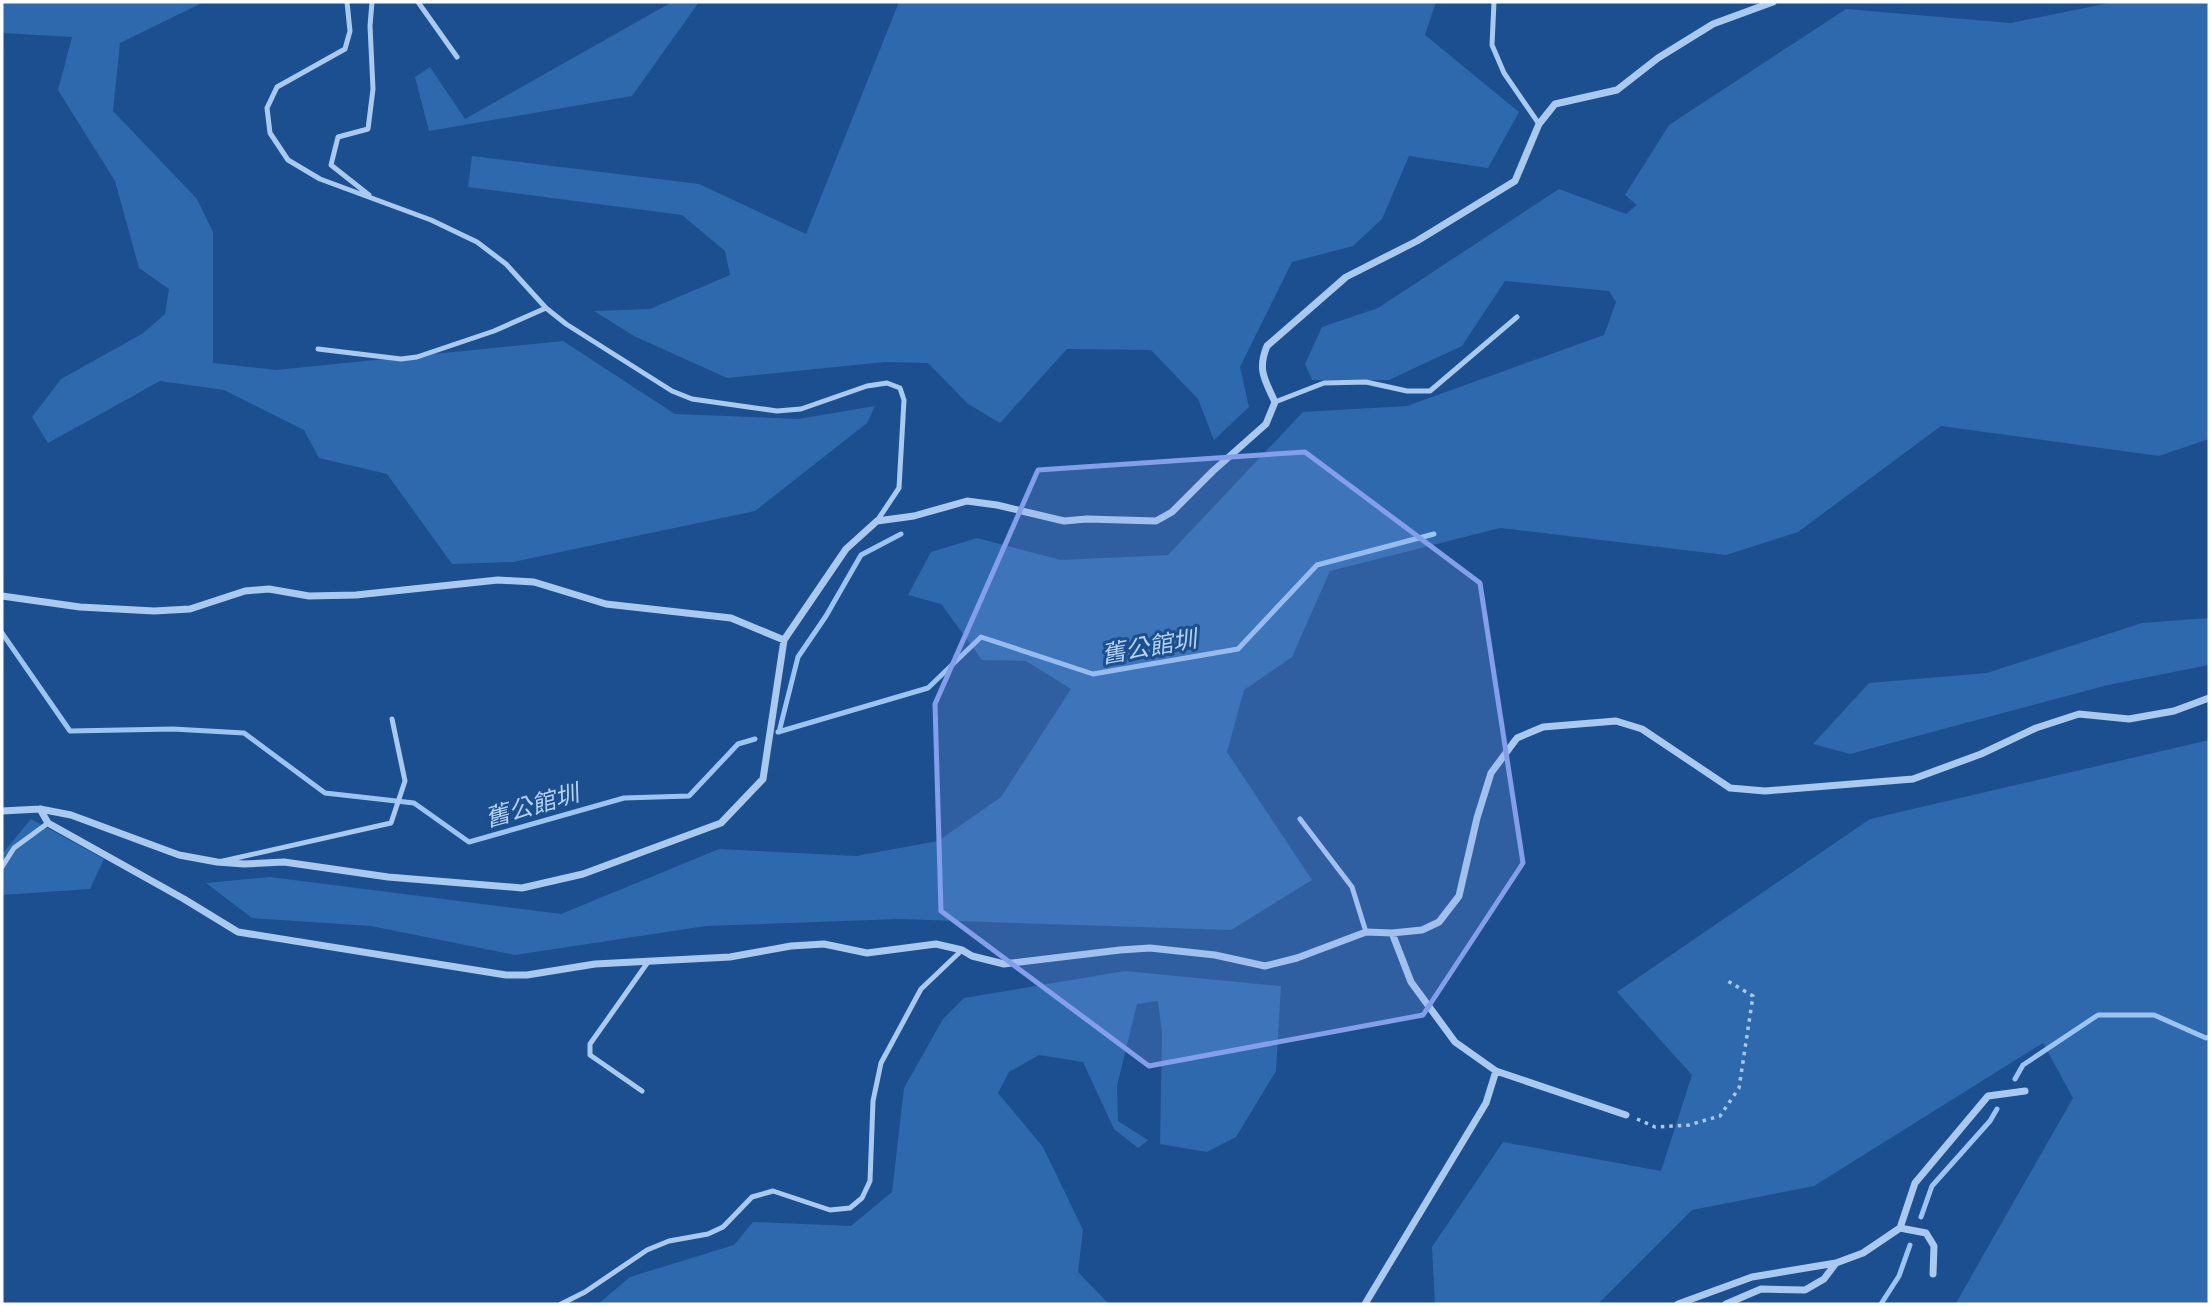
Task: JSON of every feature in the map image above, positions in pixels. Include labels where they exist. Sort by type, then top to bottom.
[{"type":"street","points":[[2,811],[40,809],[71,815],[178,855],[217,862],[284,862],[388,877],[523,888],[583,874],[721,823],[763,779],[784,640],[846,549],[877,521],[914,516],[967,501],[997,505],[1063,521],[1156,521],[1172,512],[1266,424],[1275,402],[1261,361],[1266,346],[1346,276],[1417,241],[1515,181],[1539,124],[1555,104],[1617,90],[1658,58],[1713,24],[1773,2]]},
{"type":"street","points":[[2,596],[79,607],[154,611],[190,609],[244,591],[269,589],[309,596],[344,596],[498,580],[522,581],[534,582],[606,604],[731,618],[784,640]]},
{"type":"street","points":[[40,809],[48,823],[238,932],[506,975],[527,975],[595,964],[730,957],[791,946],[824,944],[867,953],[936,944],[1004,964],[1150,948],[1215,955],[1265,966],[1366,932],[1422,930],[1439,922],[1459,896],[1477,817],[1491,773],[1517,738],[1543,727],[1616,720],[1642,729],[1730,788],[1765,791],[1913,779],[1981,754],[2036,728],[2079,714],[2129,719],[2174,711],[2209,698]]},
{"type":"street","points":[[1392,933],[1410,982],[1454,1042],[1496,1071],[1626,1115]]},
{"type":"street","points":[[1365,1304],[1486,1103],[1496,1071]]},
{"type":"street","points":[[1678,1304],[1752,1277],[1836,1263],[1863,1253],[1900,1228],[1915,1183],[1988,1096],[2025,1091]]},
{"type":"street","points":[[1900,1228],[1926,1233],[1934,1246],[1933,1273]]},
{"type":"street","points":[[1726,1304],[1761,1289],[1805,1290],[1824,1279],[1836,1263]]},
{"type":"lane","points":[[347,2],[350,31],[345,49],[277,87],[267,108],[271,133],[288,160],[320,179],[431,220],[477,242],[506,264],[546,308],[566,324],[672,391],[692,399],[778,411],[801,409],[867,386],[887,383],[900,388],[904,400],[899,488],[877,521]]},
{"type":"lane","points":[[372,2],[370,26],[373,89],[368,128],[338,137],[331,164],[374,199]]},
{"type":"lane","points":[[418,2],[457,57]]},
{"type":"lane","points":[[1494,2],[1492,45],[1504,73],[1539,124]]},
{"type":"lane","points":[[318,349],[401,359],[416,357],[494,331],[546,308]]},
{"type":"lane","points":[[1275,402],[1324,383],[1366,382],[1407,391],[1430,391],[1517,317]]},
{"type":"lane","points":[[217,862],[391,823],[405,781],[392,719]]},
{"type":"lane","points":[[1300,818],[1352,887],[1366,932]]},
{"type":"lane","points":[[2,867],[14,848],[48,823]]},
{"type":"lane","points":[[561,1304],[585,1292],[647,1250],[669,1241],[708,1234],[723,1227],[752,1197],[773,1191],[830,1210],[850,1208],[862,1198],[870,1181],[873,1101],[881,1063],[921,989],[962,950]]},
{"type":"lane","points":[[642,1091],[590,1055],[590,1044],[648,962]]},
{"type":"path","points":[[1626,1115],[1655,1126],[1689,1125],[1720,1116],[1739,1088],[1753,996],[1726,980]]},
{"type":"highlighted area","points":[[1305,452],[1480,583],[1523,863],[1423,1015],[1149,1066],[941,911],[935,704],[1038,470]]},
{"type":"shaded area","points":[[2,2],[204,2],[120,43],[113,111],[197,199],[213,232],[213,363],[276,370],[563,341],[675,414],[798,419],[875,406],[867,423],[755,511],[513,562],[452,564],[387,474],[319,458],[304,430],[224,390],[160,381],[48,443],[32,417],[61,379],[142,334],[165,314],[169,289],[139,268],[115,181],[58,90],[72,37],[2,33]]},
{"type":"shaded area","points":[[672,2],[699,2],[632,96],[429,131],[415,77],[430,67],[465,119]]},
{"type":"shaded area","points":[[899,2],[1436,2],[1425,35],[1519,112],[1488,168],[1409,156],[1382,219],[1353,246],[1292,262],[1240,367],[1249,407],[1214,440],[1198,399],[1151,350],[1067,349],[1000,423],[968,404],[928,363],[885,362],[727,378],[634,336],[594,311],[650,309],[730,275],[725,251],[682,215],[468,187],[472,156],[699,184],[806,234]]},
{"type":"shaded area","points":[[2114,2],[2209,2],[2209,439],[2159,456],[1941,426],[1798,532],[1726,555],[1500,528],[1330,571],[1292,657],[1244,690],[1227,752],[1312,880],[1231,930],[899,919],[706,926],[515,955],[371,926],[252,918],[206,883],[270,877],[561,914],[719,849],[856,856],[938,841],[1001,797],[1071,689],[1026,661],[982,660],[941,604],[908,595],[931,552],[977,538],[1061,560],[1168,555],[1303,412],[1407,406],[1604,335],[1616,302],[1609,291],[1505,281],[1462,346],[1389,380],[1312,380],[1305,364],[1322,327],[1378,308],[1559,189],[1626,214],[1637,205],[1625,195],[1669,125],[1846,9],[2011,23]]},
{"type":"shaded area","points":[[2209,618],[2209,665],[2108,685],[1850,754],[1813,744],[1869,683],[1987,673],[2142,623]]},
{"type":"shaded area","points":[[2209,740],[2209,1304],[1947,1304],[1956,1303],[2073,1098],[2043,1043],[1814,1186],[1692,1210],[1598,1304],[1435,1304],[1432,1247],[1503,1142],[1661,1171],[1692,1075],[1617,992],[1870,819]]},
{"type":"shaded area","points":[[31,819],[104,859],[90,889],[2,895],[2,854]]},
{"type":"shaded area","points":[[1125,971],[1281,986],[1276,1071],[1236,1137],[1207,1152],[1160,1144],[1162,1033],[1158,1001],[1137,1004],[1117,1086],[1118,1121],[1148,1140],[1138,1148],[1114,1129],[1083,1062],[1039,1055],[1009,1072],[998,1093],[1043,1147],[1083,1230],[1078,1272],[1109,1304],[598,1304],[630,1277],[734,1245],[753,1222],[851,1226],[892,1192],[904,1088],[943,1019],[964,998]]},
{"type":"waterway","points":[[779,732],[798,657],[826,616],[861,555],[901,534]]},
{"type":"waterway","name":"舊公館圳","points":[[778,732],[928,688],[981,637],[1093,674],[1238,649],[1317,565],[1434,534]]},
{"type":"waterway","name":"舊公館圳","points":[[2,633],[70,731],[173,729],[244,733],[325,793],[414,803],[469,842],[624,798],[689,796],[738,744],[755,739]]},
{"type":"waterway","points":[[2015,1079],[2023,1065],[2098,1015],[2154,1015],[2209,1037]]},
{"type":"waterway","points":[[1921,1217],[1932,1186],[1990,1121],[1997,1109]]},
{"type":"waterway","points":[[1881,1304],[1899,1276],[1910,1245]]}]
